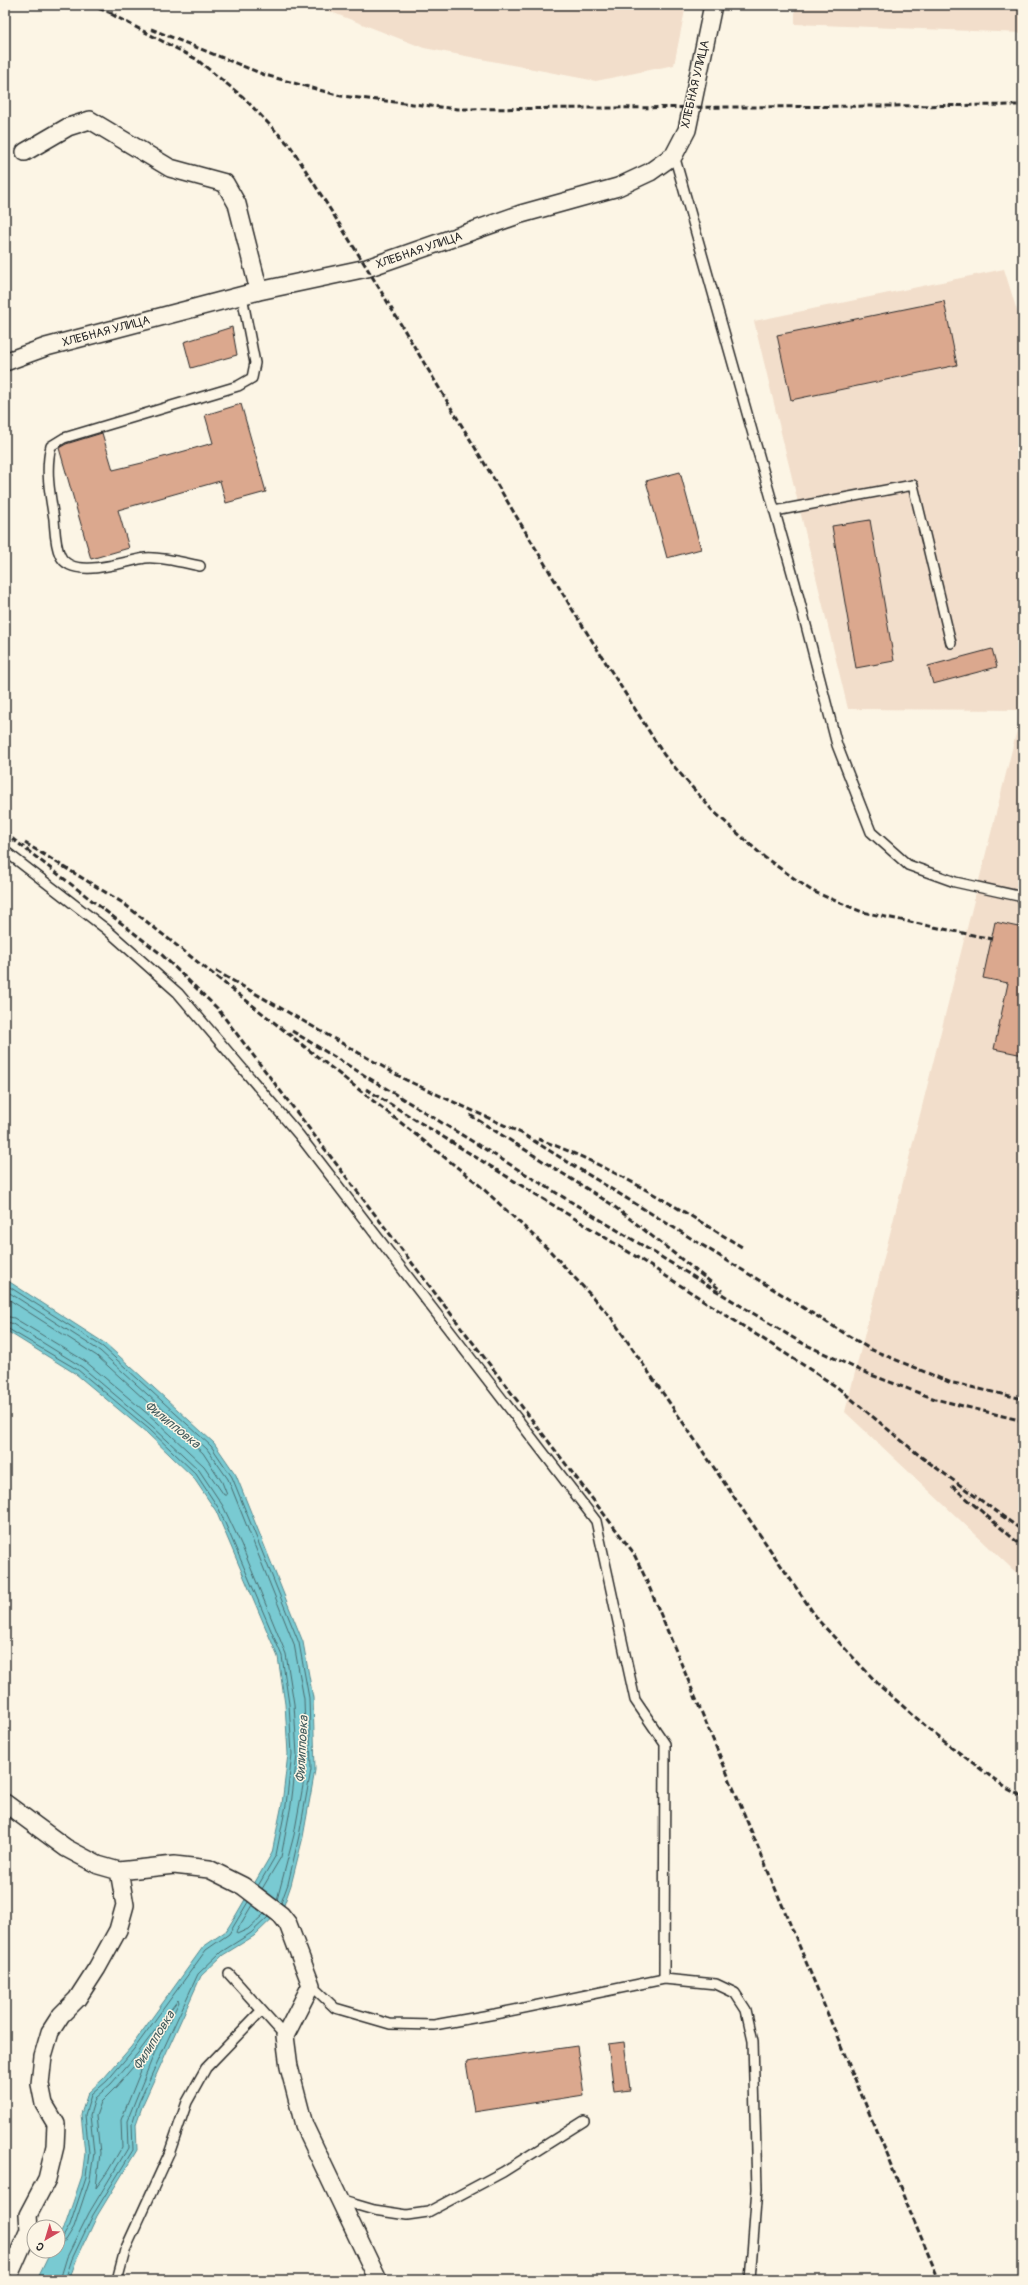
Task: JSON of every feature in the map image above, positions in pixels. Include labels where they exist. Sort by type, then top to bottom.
[{"type":"street","name":"ХЛЕБНАЯ УЛИЦА","points":[[5,362],[46,347],[260,291],[367,268],[521,214],[618,187],[650,172],[674,155],[686,130],[713,5]]},
{"type":"street","points":[[25,152],[68,127],[90,120],[170,168],[225,183],[237,204],[260,291]]},
{"type":"street","points":[[5,1803],[66,1848],[98,1865],[119,1871],[174,1865],[209,1869],[243,1886],[281,1915],[288,1924],[311,1985],[285,2036],[289,2067],[304,2125],[378,2280]]},
{"type":"street","points":[[7,2280],[29,2230],[28,2215],[47,2179],[55,2146],[56,2124],[44,2104],[40,2084],[43,2056],[50,2032],[61,2015],[81,1993],[118,1930],[125,1905],[119,1871]]},
{"type":"lane","points":[[674,155],[775,511],[837,745],[871,832],[908,865],[955,882],[1023,896]]},
{"type":"lane","points":[[200,566],[147,558],[120,565],[92,568],[69,565],[60,555],[50,500],[47,461],[50,446],[64,438],[238,386],[252,378],[256,363],[242,296]]},
{"type":"lane","points":[[775,511],[913,485],[951,643]]},
{"type":"lane","points":[[5,851],[106,929],[178,993],[299,1136],[596,1521],[635,1700],[665,1744],[664,1979]]},
{"type":"lane","points":[[229,1974],[285,2036]]},
{"type":"lane","points":[[311,1985],[335,2008],[390,2024],[434,2024],[495,2014],[664,1979],[716,1984],[735,1993],[746,2010],[753,2040],[757,2189],[750,2280]]},
{"type":"lane","points":[[117,2280],[125,2250],[170,2154],[187,2102],[206,2068],[261,2011]]},
{"type":"lane","points":[[340,2200],[374,2210],[407,2215],[428,2212],[503,2172],[584,2121]]},
{"type":"shaded area","points":[[313,5],[686,5],[674,65],[596,81],[424,48]]},
{"type":"shaded area","points":[[795,5],[1023,5],[1023,33],[795,24]]},
{"type":"shaded area","points":[[1004,269],[1023,330],[1023,1579],[845,1412],[1022,710],[848,709],[754,321]]},
{"type":"water","name":"Филипповка","points":[[5,1279],[106,1344],[214,1443],[236,1475],[303,1642],[313,1698],[315,1770],[303,1837],[291,1885],[283,1908],[254,1936],[223,1955],[201,1976],[143,2104],[136,2124],[137,2150],[97,2216],[76,2261],[69,2280],[37,2280],[47,2259],[66,2259],[66,2223],[82,2176],[85,2153],[81,2114],[88,2093],[104,2078],[131,2047],[203,1947],[226,1931],[272,1853],[282,1804],[288,1754],[285,1704],[278,1657],[216,1511],[193,1477],[147,1433],[76,1374],[5,1330]]},
{"type":"building","points":[[944,301],[957,365],[791,400],[777,335]]},
{"type":"building","points":[[232,327],[237,355],[191,368],[184,342]]},
{"type":"building","points":[[241,404],[266,492],[226,503],[220,481],[118,510],[129,548],[91,559],[59,448],[66,444],[102,433],[113,470],[142,463],[213,443],[205,415]]},
{"type":"building","points":[[680,472],[701,549],[667,558],[646,481]]},
{"type":"building","points":[[870,520],[894,661],[856,668],[832,526]]},
{"type":"building","points":[[992,649],[997,667],[933,684],[928,666]]},
{"type":"building","points":[[995,922],[1023,928],[1023,1055],[994,1049],[1008,983],[983,978]]},
{"type":"building","points":[[624,2042],[630,2090],[614,2092],[608,2044]]},
{"type":"building","points":[[577,2046],[584,2095],[474,2112],[466,2062]]},
{"type":"railway","points":[[90,5],[116,15]]},
{"type":"railway","points":[[111,14],[196,59],[243,97],[291,147],[367,268],[572,609],[664,755],[712,810],[764,857],[812,891],[862,912],[992,939]]},
{"type":"railway","points":[[151,29],[265,75],[341,96],[458,109],[1023,105]]},
{"type":"railway","points":[[5,833],[161,954],[217,1008],[633,1552],[645,1577],[939,2280]]},
{"type":"railway","points":[[25,843],[123,903],[477,1183],[550,1251],[610,1316],[819,1621],[881,1687],[937,1736],[1006,1788],[1023,1797]]},
{"type":"railway","points":[[216,971],[406,1080],[521,1133],[870,1349],[949,1382],[1023,1399]]},
{"type":"railway","points":[[292,1031],[800,1342],[866,1373],[935,1399],[1023,1421]]},
{"type":"railway","points":[[366,1089],[635,1256],[837,1387],[920,1456],[1023,1531]]},
{"type":"railway","points":[[470,1115],[611,1204],[722,1291]]},
{"type":"railway","points":[[538,1139],[565,1149],[617,1174],[742,1247]]},
{"type":"railway","points":[[952,1486],[1023,1547]]}]
